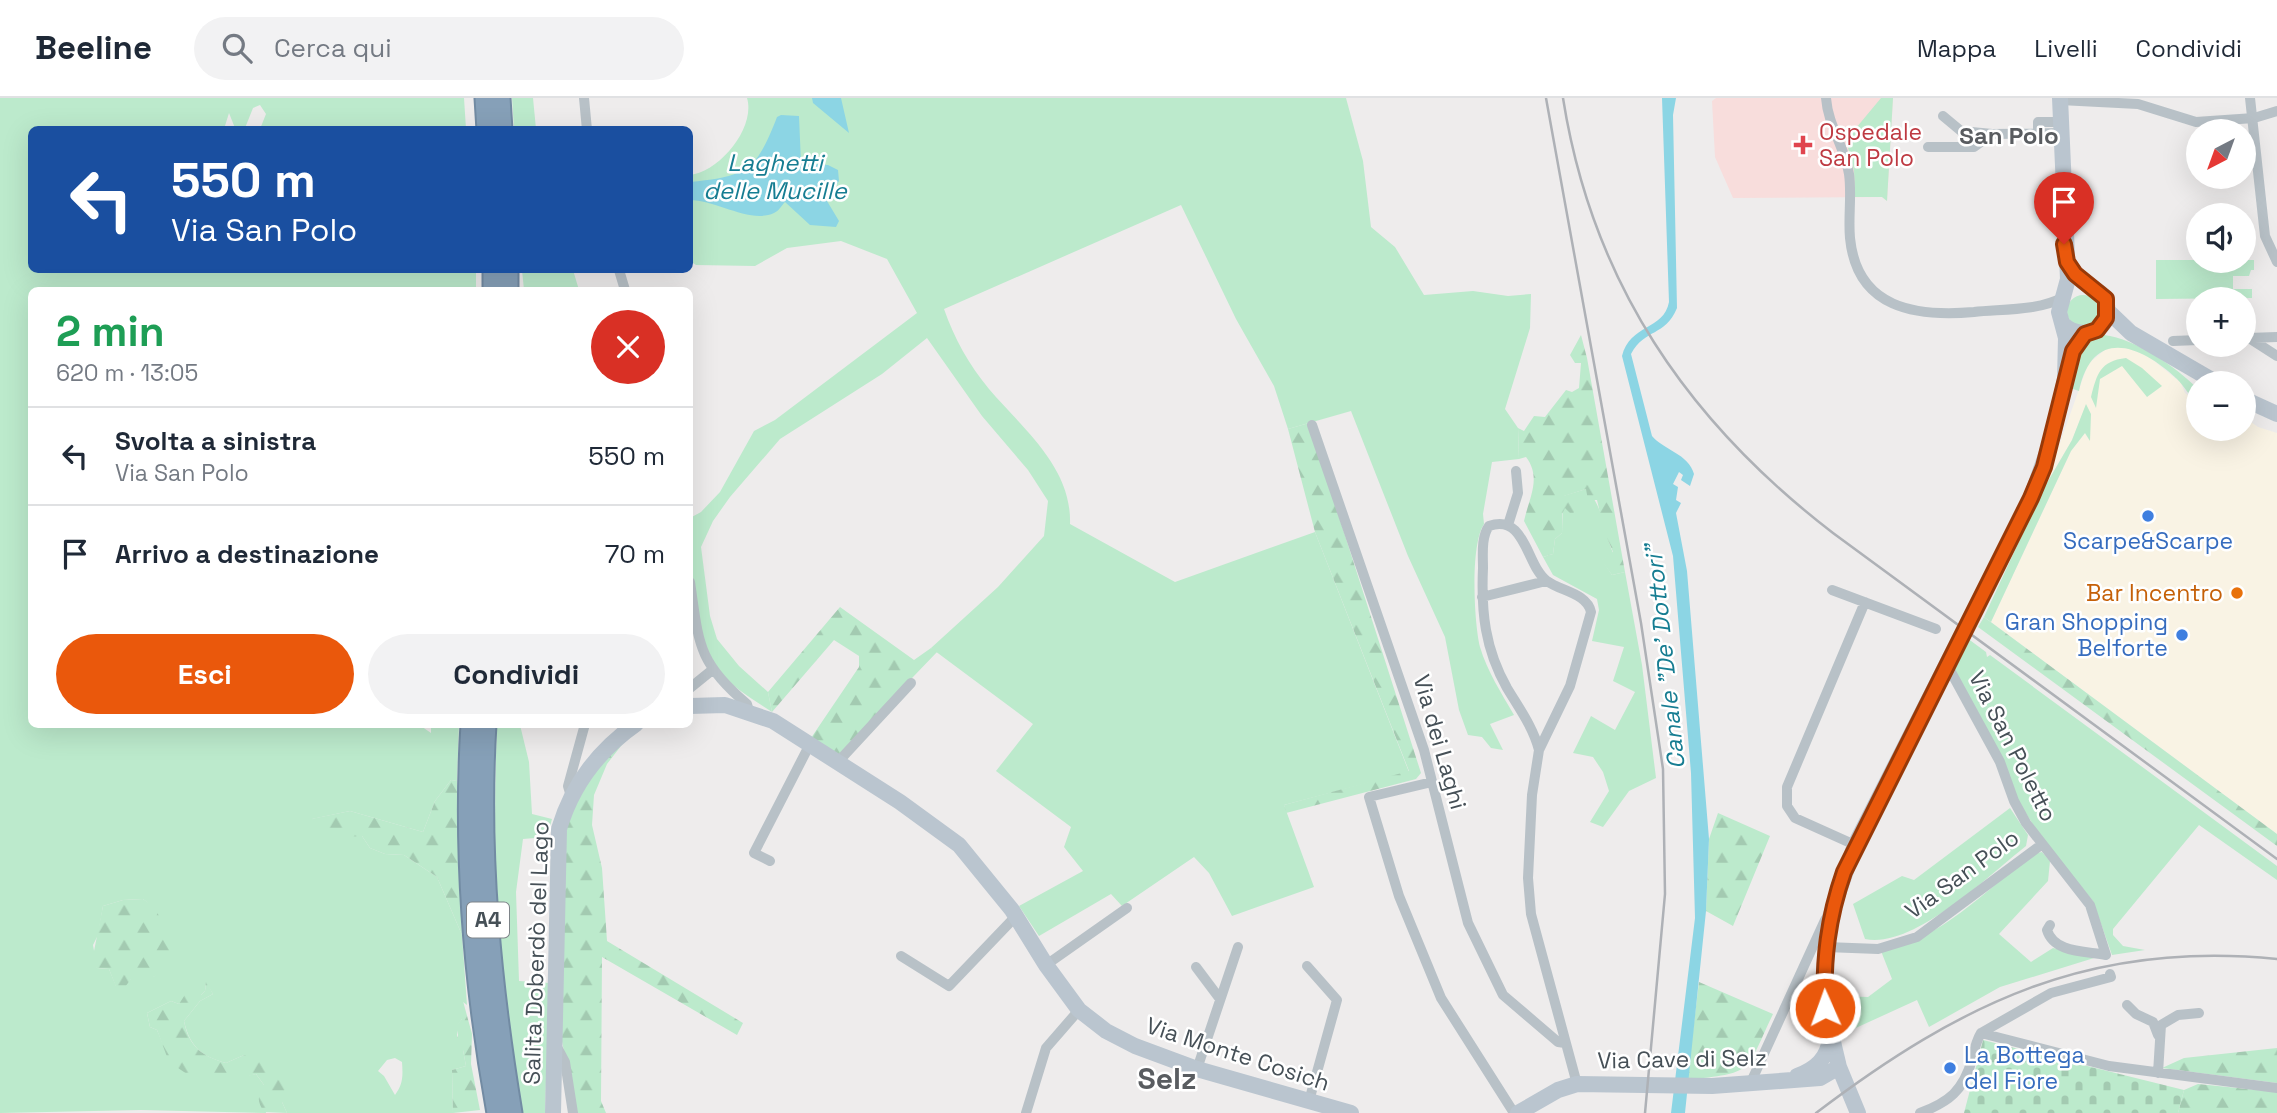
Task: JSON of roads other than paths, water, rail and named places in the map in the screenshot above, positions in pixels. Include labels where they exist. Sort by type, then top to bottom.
[{"type":"highway","points":[[485,98],[487,126]]},
{"type":"highway","points":[[500,98],[502,126]]},
{"type":"highway","name":"A4","points":[[471,728],[469,793],[474,942],[497,1113]]},
{"type":"highway","name":"A4","points":[[486,728],[484,792],[488,928],[512,1113]]},
{"type":"street","points":[[584,98],[587,126]]},
{"type":"street","points":[[1826,98],[1829,119],[1849,172],[1852,250],[1859,269],[1872,288],[1899,308],[1923,314],[2022,307],[2087,285]]},
{"type":"street","points":[[2250,98],[2265,236],[2277,262]]},
{"type":"street","points":[[2065,379],[2063,322],[2067,262],[2060,99],[2137,104],[2196,122],[2254,118],[2277,111]]},
{"type":"street","points":[[1943,116],[1961,131],[1992,134],[2038,134],[2038,122],[2062,127]]},
{"type":"street","points":[[1928,147],[1974,147],[1992,134]]},
{"type":"street","points":[[2067,262],[2087,285],[2102,294],[2108,311],[2131,333],[2196,371]]},
{"type":"street","points":[[2022,307],[2047,312],[2074,332],[2091,332],[2131,341],[2186,374]]},
{"type":"street","points":[[1751,1082],[1834,901],[1855,845],[2031,498],[2044,467],[2073,351],[2108,311]]},
{"type":"street","points":[[2256,338],[2277,337]]},
{"type":"street","points":[[2173,341],[2186,340]]},
{"type":"street","points":[[2256,344],[2277,356]]},
{"type":"street","points":[[2256,404],[2277,414]]},
{"type":"street","points":[[2256,413],[2277,422]]},
{"type":"street","name":"Via dei Laghi","points":[[1312,425],[1416,725],[1468,923],[1497,986],[1558,1042],[1565,1044]]},
{"type":"street","points":[[1508,525],[1518,493],[1516,471]]},
{"type":"street","points":[[1432,782],[1369,797],[1399,896],[1441,998],[1516,1113],[1533,1108],[1577,1084],[1528,895],[1532,795],[1539,750],[1570,686],[1591,611],[1584,600],[1546,581],[1516,530],[1497,523],[1485,531],[1482,597],[1486,642],[1494,662],[1530,726],[1539,750]]},
{"type":"street","points":[[1482,597],[1546,581]]},
{"type":"street","points":[[1832,590],[1936,629]]},
{"type":"street","points":[[1855,845],[1796,818],[1787,806],[1787,786],[1865,602]]},
{"type":"street","points":[[693,604],[698,641],[711,671],[747,704],[749,710]]},
{"type":"street","points":[[693,686],[711,671]]},
{"type":"street","name":"Via San Poletto","points":[[1951,672],[2000,762],[2014,801],[2041,845],[2090,905],[2106,955],[2056,945],[2047,930],[2050,925]]},
{"type":"street","points":[[838,762],[911,683]]},
{"type":"street","points":[[693,706],[725,705],[749,710]]},
{"type":"street","name":"Via Monte Cosich","points":[[749,710],[810,744],[901,802],[959,845],[1016,916],[1046,965],[1079,1010],[1105,1031],[1135,1046],[1197,1069],[1351,1113]]},
{"type":"street","name":"Salita Doberdò del Lago","points":[[571,796],[568,786],[584,728]]},
{"type":"street","name":"Salita Doberdò del Lago","points":[[553,1113],[552,1038],[559,829],[571,796],[602,753],[631,728]]},
{"type":"street","points":[[770,861],[754,853],[810,744]]},
{"type":"street","name":"Via San Polo","points":[[1826,947],[1878,949],[1917,937],[2041,845]]},
{"type":"street","points":[[1834,901],[1826,947],[1825,1008],[1839,1067],[1858,1113]]},
{"type":"street","points":[[1046,965],[1127,908]]},
{"type":"street","points":[[901,956],[948,986],[1016,916]]},
{"type":"street","points":[[1197,1069],[1238,947]]},
{"type":"street","points":[[1307,966],[1337,1000],[1309,1101]]},
{"type":"street","points":[[1196,967],[1220,999]]},
{"type":"street","points":[[1920,1113],[1947,1102],[1958,1093],[1981,1033],[2050,993],[2111,977],[2110,974]]},
{"type":"street","points":[[2127,1005],[2136,1014],[2153,1022],[2158,1035]]},
{"type":"street","points":[[1026,1113],[1046,1048],[1079,1010]]},
{"type":"street","points":[[2158,1073],[2158,1035],[2161,1025],[2178,1015],[2199,1013]]},
{"type":"street","points":[[1981,1033],[2109,1066],[2277,1088]]},
{"type":"street","points":[[1830,1035],[1818,1072],[1850,1095]]},
{"type":"street","points":[[552,1038],[565,1062],[573,1113]]},
{"type":"street","name":"Via Cave di Selz","points":[[1577,1084],[1681,1085],[1751,1082],[1788,1079],[1839,1067]]},
{"type":"street","points":[[1942,1113],[1947,1102]]},
{"type":"water","name":"Laghetti delle Mucille","points":[[812,98],[841,98],[849,133],[813,103]]},
{"type":"water","points":[[1662,98],[1676,98],[1673,115],[1677,308],[1667,324],[1642,340],[1631,354],[1652,436],[1687,461],[1694,474],[1690,486],[1681,480],[1683,475],[1679,472],[1673,484],[1678,487],[1676,500],[1681,503],[1676,513],[1687,571],[1709,839],[1706,911],[1685,1113],[1671,1113],[1695,918],[1691,773],[1673,556],[1622,356],[1632,338],[1661,318],[1669,302]]},
{"type":"water","name":"Laghetti delle Mucille","points":[[799,116],[801,163],[828,165],[838,170],[839,181],[827,201],[839,221],[836,227],[810,225],[785,202],[774,213],[754,216],[693,200],[693,182],[724,177],[747,168],[762,150],[777,117]]},
{"type":"railway","points":[[1546,98],[1641,623],[1663,769],[1665,894],[1645,1113]]},
{"type":"railway","points":[[1563,98],[1577,165],[1597,228],[1623,287],[1654,342],[1691,395],[1733,444],[1781,490],[1833,533],[2277,859]]},
{"type":"railway","points":[[1816,1113],[1923,1040],[1976,1011],[2031,988],[2087,970],[2146,960],[2209,956],[2277,959]]},
{"type":"place","name":"Ospedale San Polo","points":[[1803,145]]},
{"type":"place","name":"Scarpe&Scarpe","points":[[2148,516]]},
{"type":"place","name":"Bar Incentro","points":[[2237,593]]},
{"type":"place","name":"Gran Shopping Belforte","points":[[2182,635]]},
{"type":"place","name":"La Bottega del Fiore","points":[[1950,1068]]},
{"type":"district","name":"San Polo","points":[[2009,136]]},
{"type":"district","name":"Selz","points":[[1167,1079]]},
{"type":"water label","name":"Canale \"De' Dottori\"","points":[[1665,657]]}]
